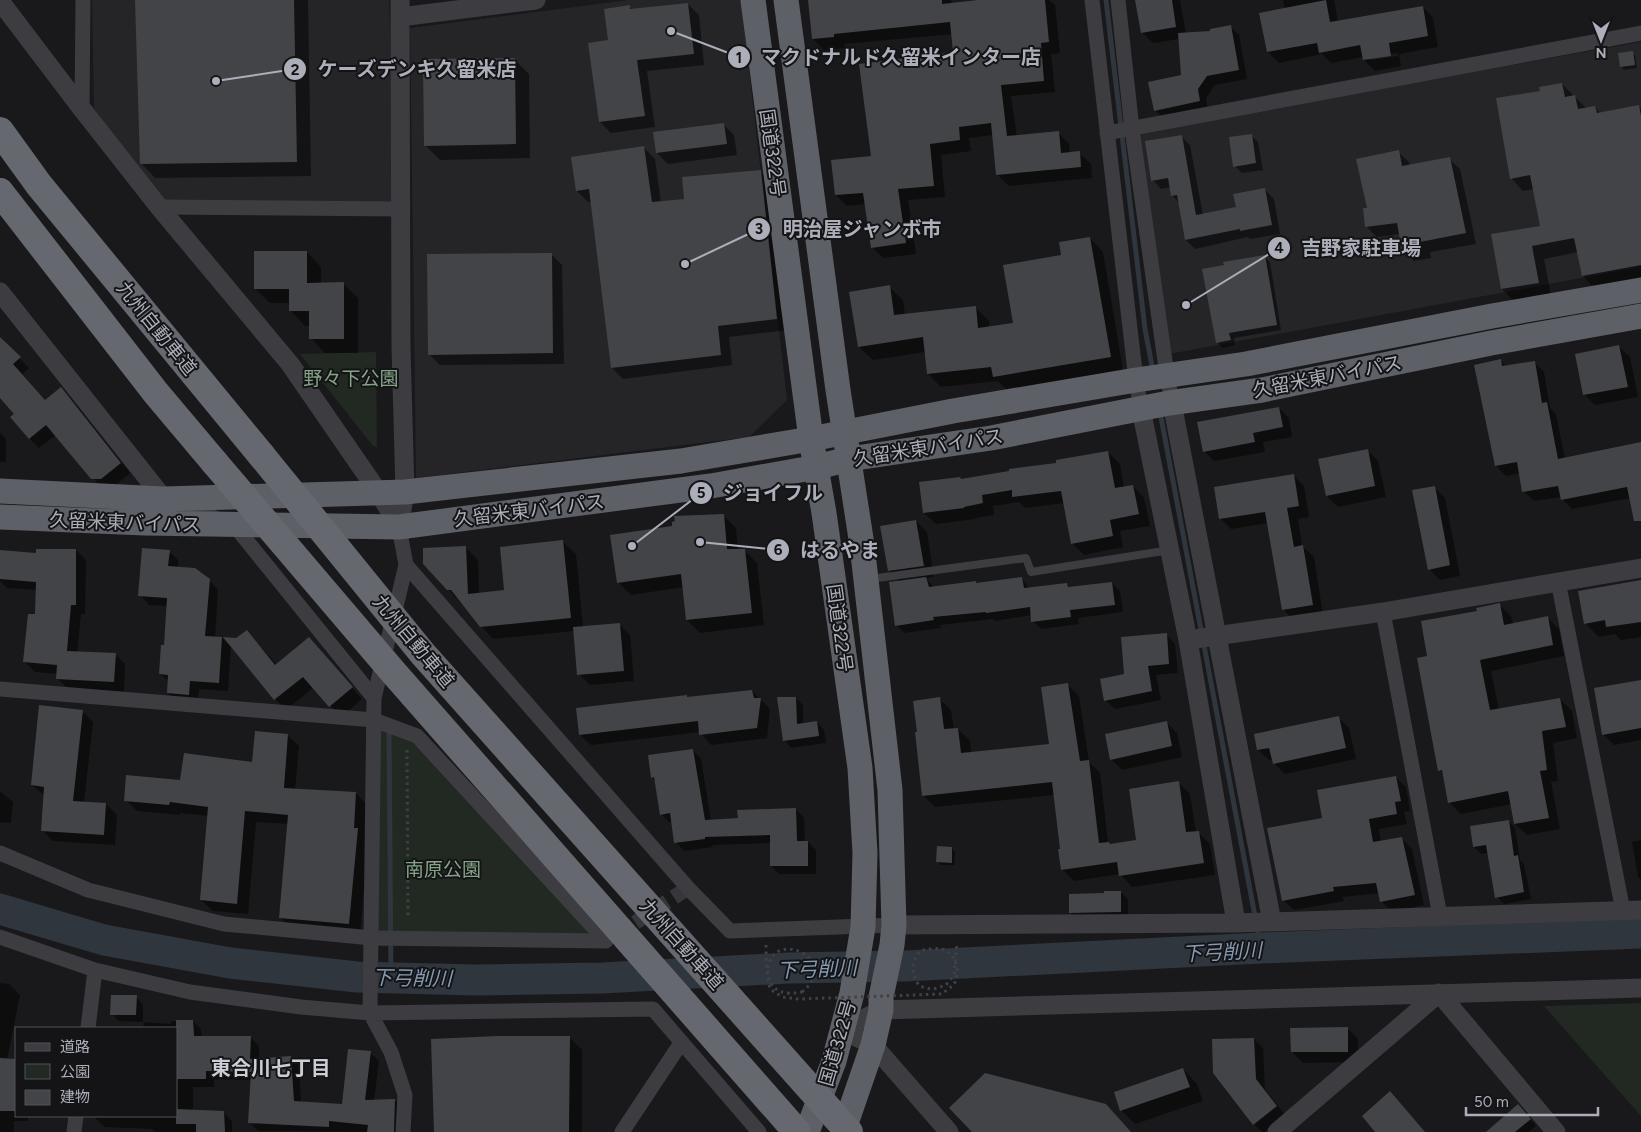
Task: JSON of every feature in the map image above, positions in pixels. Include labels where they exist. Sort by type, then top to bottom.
[{"type":"highway","name":"国道322号","points":[[752,0],[811,440],[817,467],[860,768],[865,853],[862,936],[852,993],[834,1061],[807,1132]]},
{"type":"highway","name":"国道322号","points":[[786,0],[866,580],[890,790],[893,935],[873,1045],[843,1132]]},
{"type":"highway","name":"九州自動車道","points":[[0,131],[39,184],[423,654],[849,1132]]},
{"type":"highway","name":"九州自動車道","points":[[0,192],[156,393],[215,463],[394,673],[797,1132]]},
{"type":"highway","points":[[0,218],[156,393]]},
{"type":"highway","name":"久留米東バイパス","points":[[0,491],[164,499],[405,492],[681,461],[811,440],[953,411],[1152,377],[1246,364],[1482,318],[1641,290]]},
{"type":"highway","name":"久留米東バイパス","points":[[0,517],[234,525],[399,527],[711,486],[817,467],[849,459],[991,438],[1157,406],[1262,390],[1491,342],[1641,316]]},
{"type":"street","points":[[82,109],[83,0]]},
{"type":"street","points":[[399,527],[405,492],[401,347],[400,8],[536,0]]},
{"type":"street","points":[[1092,0],[1107,133],[1157,406],[1170,550],[1188,640],[1236,924]]},
{"type":"street","points":[[1118,0],[1132,129],[1152,377],[1157,406],[1218,636],[1272,922]]},
{"type":"street","points":[[0,1],[159,207],[290,364],[379,493],[399,527],[406,565],[374,698],[370,1013],[391,1052],[405,1095],[404,1132]]},
{"type":"street","points":[[1107,133],[1641,33]]},
{"type":"street","points":[[159,207],[400,209]]},
{"type":"street","points":[[0,292],[164,499],[234,525],[374,698]]},
{"type":"street","points":[[406,565],[688,888],[730,931],[766,930],[862,936],[893,935],[957,925],[1236,924],[1632,910],[1558,581]]},
{"type":"street","points":[[1188,640],[1383,612],[1641,568]]},
{"type":"street","points":[[1383,612],[1440,916]]},
{"type":"street","points":[[0,689],[374,720],[417,736],[606,941],[372,938],[224,924],[88,890],[0,853]]},
{"type":"street","points":[[0,937],[95,970],[190,992],[300,1007],[370,1013],[653,1009],[759,1132]]},
{"type":"street","points":[[88,1027],[95,970]]},
{"type":"street","points":[[841,1030],[881,1004],[1641,988]]},
{"type":"street","points":[[1277,1132],[1440,993]]},
{"type":"street","points":[[1440,993],[1556,1132]]},
{"type":"street","points":[[841,1030],[873,1045],[949,1132]]},
{"type":"street","points":[[622,1132],[681,1043]]},
{"type":"street","points":[[74,1132],[76,1117]]},
{"type":"lane","points":[[866,580],[1026,558],[1031,572],[1170,550]]},
{"type":"path","points":[[407,732],[408,916]]},
{"type":"path","points":[[766,930],[766,960],[768,968],[770,976],[771,984],[778,991],[789,994],[802,992],[810,986],[815,974],[812,960],[802,951],[788,949],[775,953],[767,963],[767,970],[767,977],[770,989],[782,997],[799,999],[942,994],[954,984],[957,972],[956,966],[955,959],[948,951],[933,947],[920,951],[913,961],[912,974],[920,986],[934,990],[946,985],[954,975],[955,968],[956,961],[957,954],[957,925]]},
{"type":"shaded area","points":[[92,0],[389,0],[395,204],[162,204],[94,108]]},
{"type":"shaded area","points":[[629,0],[741,0],[787,400],[749,437],[416,478],[410,28]]},
{"type":"shaded area","points":[[1641,42],[1641,267],[1169,354],[1140,131]]},
{"type":"green space","name":"野々下公園","points":[[376,352],[377,447],[373,446],[300,354]]},
{"type":"green space","name":"南原公園","points":[[374,720],[417,736],[606,941],[372,938]]},
{"type":"green space","points":[[1641,1003],[1641,1116],[1544,1006]]},
{"type":"building","points":[[135,0],[294,0],[297,162],[140,164]]},
{"type":"building","points":[[808,0],[942,0],[942,4],[978,0],[1045,0],[1049,42],[1041,43],[1044,81],[1001,85],[1007,136],[1059,131],[1061,153],[1080,151],[1081,167],[996,175],[991,123],[959,127],[960,140],[930,144],[934,186],[898,189],[906,243],[871,248],[863,193],[835,195],[831,160],[871,156],[859,64],[953,52],[950,22],[834,34],[834,37],[812,39]]},
{"type":"building","points":[[1135,0],[1172,0],[1176,27],[1141,33]]},
{"type":"building","points":[[1326,0],[1330,22],[1423,6],[1428,36],[1389,43],[1391,56],[1363,60],[1360,45],[1319,53],[1317,43],[1267,52],[1259,13]]},
{"type":"building","points":[[688,3],[694,54],[637,60],[645,116],[599,122],[588,43],[608,40],[604,9],[630,5],[630,9]]},
{"type":"building","points":[[1231,25],[1239,70],[1207,76],[1198,89],[1200,101],[1154,111],[1148,82],[1181,75],[1178,33],[1210,31],[1210,29]]},
{"type":"building","points":[[1633,51],[1635,65],[1620,67],[1618,53]]},
{"type":"building","points":[[515,58],[516,144],[424,146],[423,59]]},
{"type":"building","points":[[1562,83],[1565,97],[1575,95],[1578,109],[1595,106],[1597,113],[1639,105],[1641,116],[1641,265],[1582,276],[1574,238],[1532,246],[1539,283],[1501,289],[1491,234],[1540,226],[1530,175],[1510,179],[1496,98],[1540,91],[1539,87]]},
{"type":"building","points":[[724,123],[727,144],[656,153],[653,132]]},
{"type":"building","points":[[1252,134],[1256,163],[1233,167],[1229,137]]},
{"type":"building","points":[[1182,135],[1196,215],[1236,207],[1233,194],[1265,188],[1272,225],[1185,240],[1177,195],[1171,196],[1168,178],[1151,181],[1145,141]]},
{"type":"building","points":[[644,146],[652,202],[684,199],[682,177],[761,170],[777,319],[718,326],[721,355],[611,368],[589,189],[576,191],[571,157]]},
{"type":"building","points":[[1399,150],[1402,166],[1450,157],[1466,233],[1420,242],[1421,248],[1402,251],[1397,223],[1365,227],[1363,208],[1367,208],[1356,159]]},
{"type":"building","points":[[1090,237],[1111,357],[993,377],[991,367],[927,374],[923,337],[858,347],[849,292],[890,285],[894,315],[976,306],[978,328],[1013,323],[1003,265],[1061,255],[1059,242]]},
{"type":"building","points":[[254,251],[307,251],[307,283],[344,282],[344,339],[309,339],[309,311],[289,311],[289,289],[254,289]]},
{"type":"building","points":[[552,253],[553,353],[428,355],[427,254]]},
{"type":"building","points":[[1265,255],[1277,325],[1229,333],[1231,340],[1216,343],[1202,269],[1224,265],[1223,262]]},
{"type":"building","points":[[0,337],[21,357],[13,364],[45,400],[61,387],[121,463],[101,479],[91,479],[46,425],[29,439],[10,417],[14,414],[0,398]]},
{"type":"building","points":[[1619,345],[1628,387],[1583,395],[1575,354]]},
{"type":"building","points":[[1501,359],[1502,366],[1535,361],[1542,403],[1547,402],[1558,459],[1641,442],[1641,521],[1634,521],[1627,487],[1561,500],[1558,486],[1522,492],[1517,462],[1495,466],[1474,365]]},
{"type":"building","points":[[1279,407],[1283,427],[1253,433],[1255,442],[1203,452],[1197,422]]},
{"type":"building","points":[[1368,449],[1375,486],[1326,496],[1318,459]]},
{"type":"building","points":[[1108,451],[1115,488],[1133,485],[1139,514],[1110,520],[1113,536],[1071,544],[1061,491],[1012,497],[1012,490],[982,495],[983,503],[964,508],[923,513],[919,482],[960,477],[961,479],[1009,471],[1009,469],[1056,463],[1056,460]]},
{"type":"building","points":[[1294,474],[1299,506],[1287,508],[1294,547],[1303,545],[1313,605],[1282,610],[1265,512],[1219,519],[1214,487]]},
{"type":"building","points":[[1435,486],[1450,565],[1428,570],[1412,490]]},
{"type":"building","points":[[724,514],[727,549],[745,549],[752,613],[686,620],[681,574],[617,583],[610,535],[672,526],[672,522],[675,521],[674,516]]},
{"type":"building","points":[[916,520],[924,566],[888,571],[880,526]]},
{"type":"building","points":[[563,540],[571,618],[480,627],[451,590],[447,590],[423,564],[423,548],[466,546],[468,594],[504,590],[500,547]]},
{"type":"building","points":[[142,548],[170,550],[168,566],[195,568],[210,579],[205,636],[222,637],[219,683],[190,681],[189,695],[167,693],[168,675],[159,674],[161,645],[164,645],[167,598],[138,596]]},
{"type":"building","points":[[36,549],[76,549],[76,605],[71,605],[67,651],[116,653],[114,682],[56,679],[57,665],[23,662],[28,614],[35,614],[36,582],[0,579],[0,550],[36,553]]},
{"type":"building","points":[[926,577],[929,587],[1022,577],[1024,588],[1067,583],[1068,587],[1112,582],[1115,605],[1070,610],[1071,617],[1031,622],[1030,607],[933,617],[934,620],[895,626],[889,582]]},
{"type":"building","points":[[1641,580],[1641,622],[1606,627],[1605,620],[1584,624],[1578,591]]},
{"type":"building","points":[[1500,603],[1504,625],[1548,616],[1553,645],[1480,660],[1490,710],[1560,698],[1566,727],[1542,731],[1547,770],[1540,771],[1549,818],[1514,824],[1508,791],[1448,803],[1442,770],[1438,771],[1417,658],[1427,656],[1421,621],[1477,611],[1476,608]]},
{"type":"building","points":[[620,623],[624,671],[577,675],[573,627]]},
{"type":"building","points":[[247,630],[275,665],[309,637],[353,687],[329,707],[303,677],[274,700],[223,637],[236,638]]},
{"type":"building","points":[[1167,633],[1169,664],[1148,666],[1152,691],[1104,701],[1100,679],[1124,674],[1121,637]]},
{"type":"building","points":[[1641,680],[1641,728],[1602,735],[1594,688]]},
{"type":"building","points":[[1068,683],[1080,761],[1089,760],[1099,843],[1109,842],[1110,844],[1136,840],[1129,789],[1179,781],[1186,832],[1199,831],[1204,863],[1119,876],[1117,862],[1061,870],[1052,782],[922,796],[913,701],[940,697],[944,729],[958,728],[961,753],[1049,744],[1041,687]]},
{"type":"building","points":[[752,690],[754,698],[761,698],[757,728],[699,735],[698,721],[579,735],[576,708],[687,695],[687,697]]},
{"type":"building","points":[[777,697],[796,697],[797,724],[817,721],[819,736],[783,741]]},
{"type":"building","points":[[39,705],[83,710],[73,801],[106,803],[104,835],[41,831],[44,787],[31,785]]},
{"type":"building","points":[[1339,716],[1346,748],[1273,764],[1269,748],[1257,750],[1254,734]]},
{"type":"building","points":[[1167,721],[1172,746],[1110,760],[1105,734]]},
{"type":"building","points":[[255,731],[288,734],[284,788],[356,792],[354,828],[358,828],[349,924],[279,918],[288,815],[245,811],[237,904],[200,900],[208,807],[170,802],[169,805],[124,801],[126,775],[180,780],[184,753],[252,762]]},
{"type":"building","points":[[693,749],[705,820],[738,818],[737,810],[796,808],[797,841],[808,841],[808,866],[770,866],[770,835],[705,837],[705,839],[674,843],[670,813],[660,815],[654,777],[651,778],[648,755]]},
{"type":"building","points":[[1396,776],[1401,801],[1395,802],[1397,814],[1369,819],[1373,842],[1402,837],[1415,895],[1380,902],[1376,883],[1333,887],[1334,891],[1282,901],[1267,828],[1322,818],[1317,790]]},
{"type":"building","points":[[1509,820],[1514,856],[1518,855],[1524,892],[1495,898],[1486,845],[1473,847],[1470,826]]},
{"type":"building","points":[[937,846],[952,847],[952,863],[936,862]]},
{"type":"building","points":[[1104,891],[1121,891],[1121,912],[1069,913],[1069,894],[1104,893]]},
{"type":"building","points":[[111,995],[137,995],[136,1015],[110,1015]]},
{"type":"building","points":[[176,1020],[193,1020],[194,1036],[251,1036],[250,1059],[291,1056],[294,1101],[342,1104],[348,1049],[371,1051],[365,1100],[395,1099],[394,1132],[367,1132],[368,1125],[329,1121],[329,1127],[248,1123],[251,1072],[206,1071],[206,1079],[178,1079],[178,1027],[176,1027]]},
{"type":"building","points":[[1348,1027],[1348,1052],[1291,1052],[1290,1028]]},
{"type":"building","points":[[498,1036],[570,1036],[569,1132],[434,1132],[431,1039]]},
{"type":"building","points":[[1254,1038],[1256,1079],[1277,1106],[1253,1125],[1213,1073],[1212,1039]]},
{"type":"building","points":[[0,1058],[15,1059],[15,1111],[0,1111]]},
{"type":"building","points":[[1183,1068],[1190,1087],[1120,1111],[1114,1092]]},
{"type":"building","points":[[985,1073],[1106,1104],[1131,1132],[972,1132],[949,1108]]},
{"type":"building","points":[[1390,1091],[1425,1132],[1375,1132],[1362,1116]]},
{"type":"building","points":[[1518,1104],[1531,1119],[1515,1132],[1486,1132]]},
{"type":"building","points":[[178,1109],[224,1111],[225,1132],[196,1132],[196,1124],[176,1124]]},
{"type":"waterway","points":[[1106,0],[1145,329],[1153,371]]},
{"type":"waterway","points":[[1160,412],[1261,948]]},
{"type":"waterway","points":[[389,728],[391,978]]},
{"type":"waterway","name":"下弓削川","points":[[0,909],[104,940],[230,963],[357,977],[475,980],[602,978],[789,968],[905,966],[1261,948],[1641,933]]},
{"type":"tunnel","points":[[616,935],[688,888]]},
{"type":"place","name":"マクドナルド久留米インター店","points":[[671,31]]},
{"type":"place","name":"ケーズデンキ久留米店","points":[[216,81]]},
{"type":"place","name":"明治屋ジャンボ市","points":[[685,264]]},
{"type":"place","name":"吉野家駐車場","points":[[1186,305]]},
{"type":"place","name":"はるやま","points":[[700,542]]},
{"type":"place","name":"ジョイフル","points":[[632,546]]},
{"type":"district","name":"東合川七丁目","points":[[271,1068]]}]
